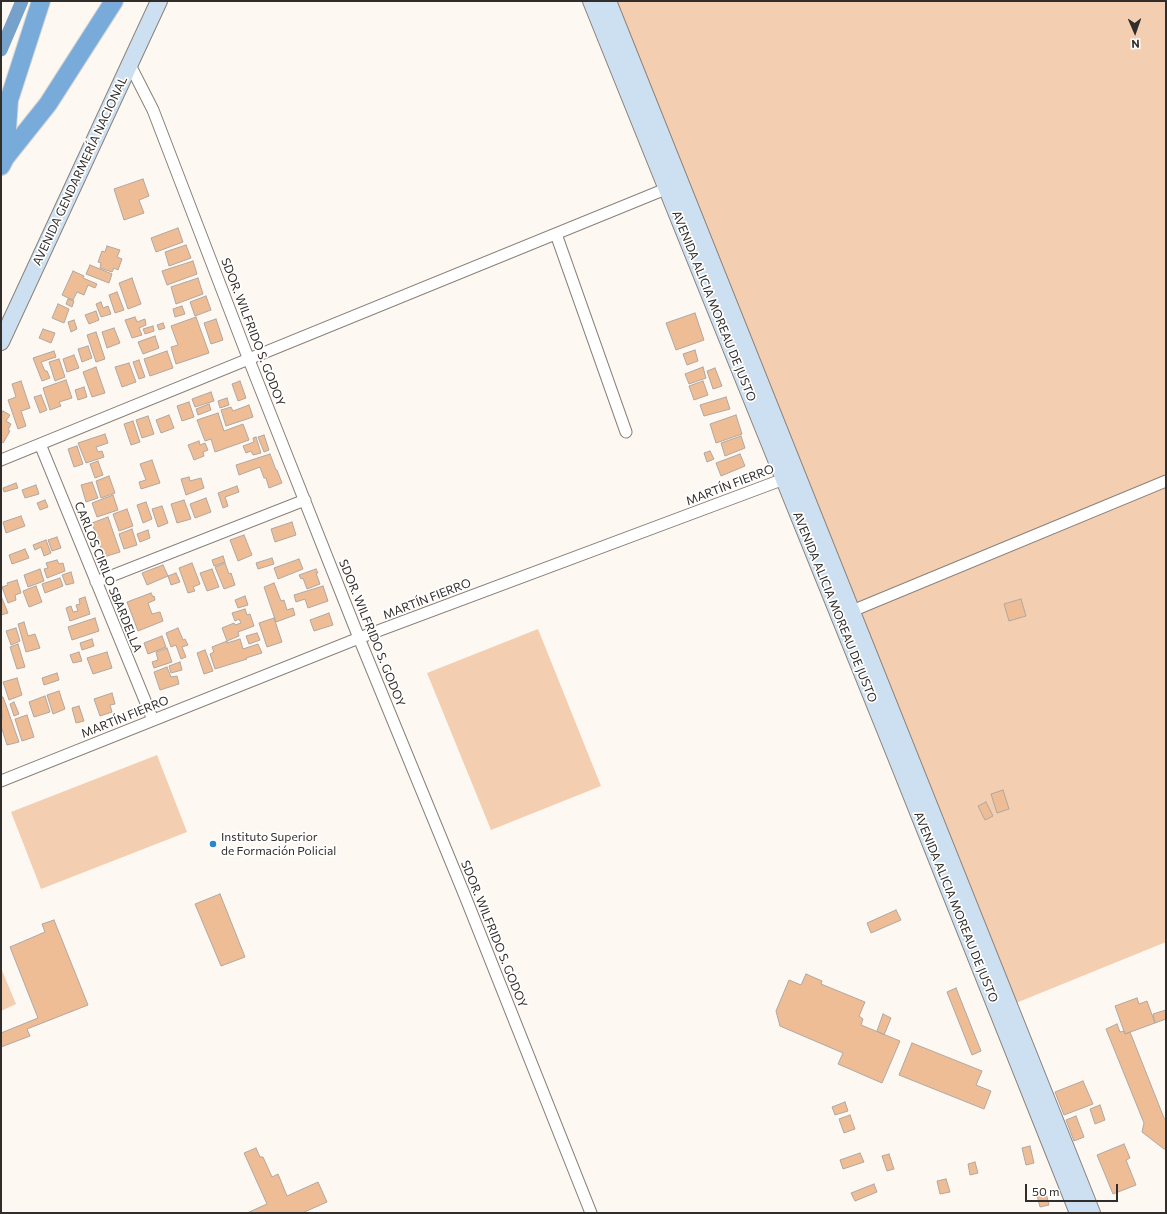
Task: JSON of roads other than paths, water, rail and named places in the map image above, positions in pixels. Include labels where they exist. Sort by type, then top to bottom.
[{"type":"highway","points":[[3,162],[9,100],[41,1]]},
{"type":"highway","points":[[3,162],[48,104],[114,1]]},
{"type":"main road","name":"AVENIDA GENDARMERÍA NACIONAL","points":[[1,342],[159,1]]},
{"type":"main road","name":"AVENIDA ALICIA MOREAU DE JUSTO","points":[[591,1],[674,186]]},
{"type":"main road","name":"AVENIDA ALICIA MOREAU DE JUSTO","points":[[608,1],[674,186],[790,475],[1078,1213]]},
{"type":"main road","name":"AVENIDA ALICIA MOREAU DE JUSTO","points":[[790,475],[852,611],[1092,1213]]},
{"type":"street","name":"SDOR. WILFRIDO S. GODOY","points":[[130,63],[153,110],[248,360],[359,638],[465,896],[591,1213]]},
{"type":"street","points":[[1,460],[674,186]]},
{"type":"street","points":[[556,234],[626,432]]},
{"type":"street","name":"CARLOS CIRILO SBARDELLA","points":[[40,444],[153,720]]},
{"type":"street","name":"MARTÍN FIERRO","points":[[1,781],[359,638],[790,475]]},
{"type":"street","points":[[852,611],[1166,481]]},
{"type":"street","points":[[96,582],[305,500]]},
{"type":"waterway","points":[[1,50],[22,1]]},
{"type":"place","name":"Instituto Superior de Formación Policial","points":[[213,844]]}]
